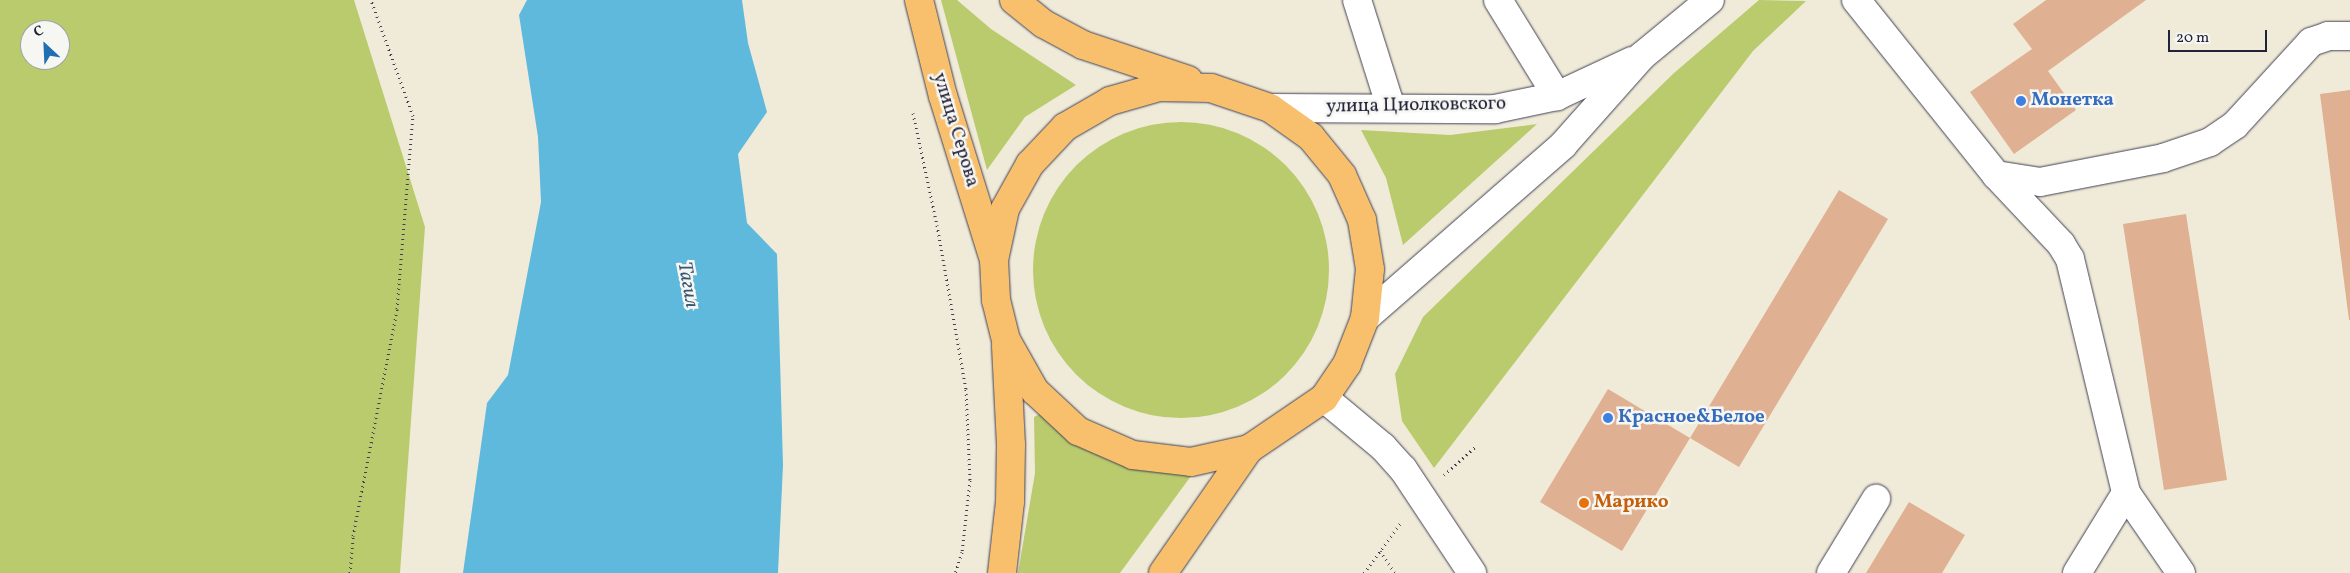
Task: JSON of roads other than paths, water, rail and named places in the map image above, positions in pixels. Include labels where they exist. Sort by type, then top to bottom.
[{"type":"main road","name":"улица Серова","points":[[919,0],[943,96],[994,260]]},
{"type":"main road","points":[[1014,0],[1044,24],[1083,44],[1270,108],[1311,137],[1342,175],[1362,220],[1370,268],[1365,318],[1347,364],[1324,398],[1250,449],[1163,573]]},
{"type":"main road","points":[[1002,573],[1011,445],[1006,340],[996,300],[994,260],[1005,209],[1030,164],[1065,127],[1110,101],[1159,87],[1211,88]]},
{"type":"main road","points":[[1006,340],[1035,391],[1042,398],[1078,430],[1132,455],[1191,462],[1250,449]]},
{"type":"street","points":[[1357,0],[1391,108]]},
{"type":"street","points":[[1498,0],[1557,96]]},
{"type":"street","name":"улица Циолковского","points":[[1365,318],[1564,145],[1642,56],[1710,0]]},
{"type":"street","points":[[1856,0],[1996,175],[2061,244],[2070,259],[2126,493],[2181,573]]},
{"type":"street","points":[[1996,175],[2040,182],[2163,158],[2210,142],[2241,119],[2312,42],[2328,36],[2350,36]]},
{"type":"street","name":"улица Циолковского","points":[[1270,108],[1494,109],[1557,96],[1642,56]]},
{"type":"street","points":[[1324,398],[1383,447],[1403,469],[1472,573]]},
{"type":"street","points":[[2077,573],[2126,493]]},
{"type":"street","points":[[1831,573],[1876,499]]},
{"type":"water","name":"Тагил","points":[[527,0],[742,0],[748,43],[767,112],[738,154],[747,223],[777,254],[783,465],[778,573],[463,573],[487,403],[508,375],[541,202],[538,137],[519,15]]},
{"type":"place","name":"Монетка","points":[[2021,101]]},
{"type":"place","name":"Красное&Белое","points":[[1608,418]]},
{"type":"place","name":"Марико","points":[[1584,503]]}]
